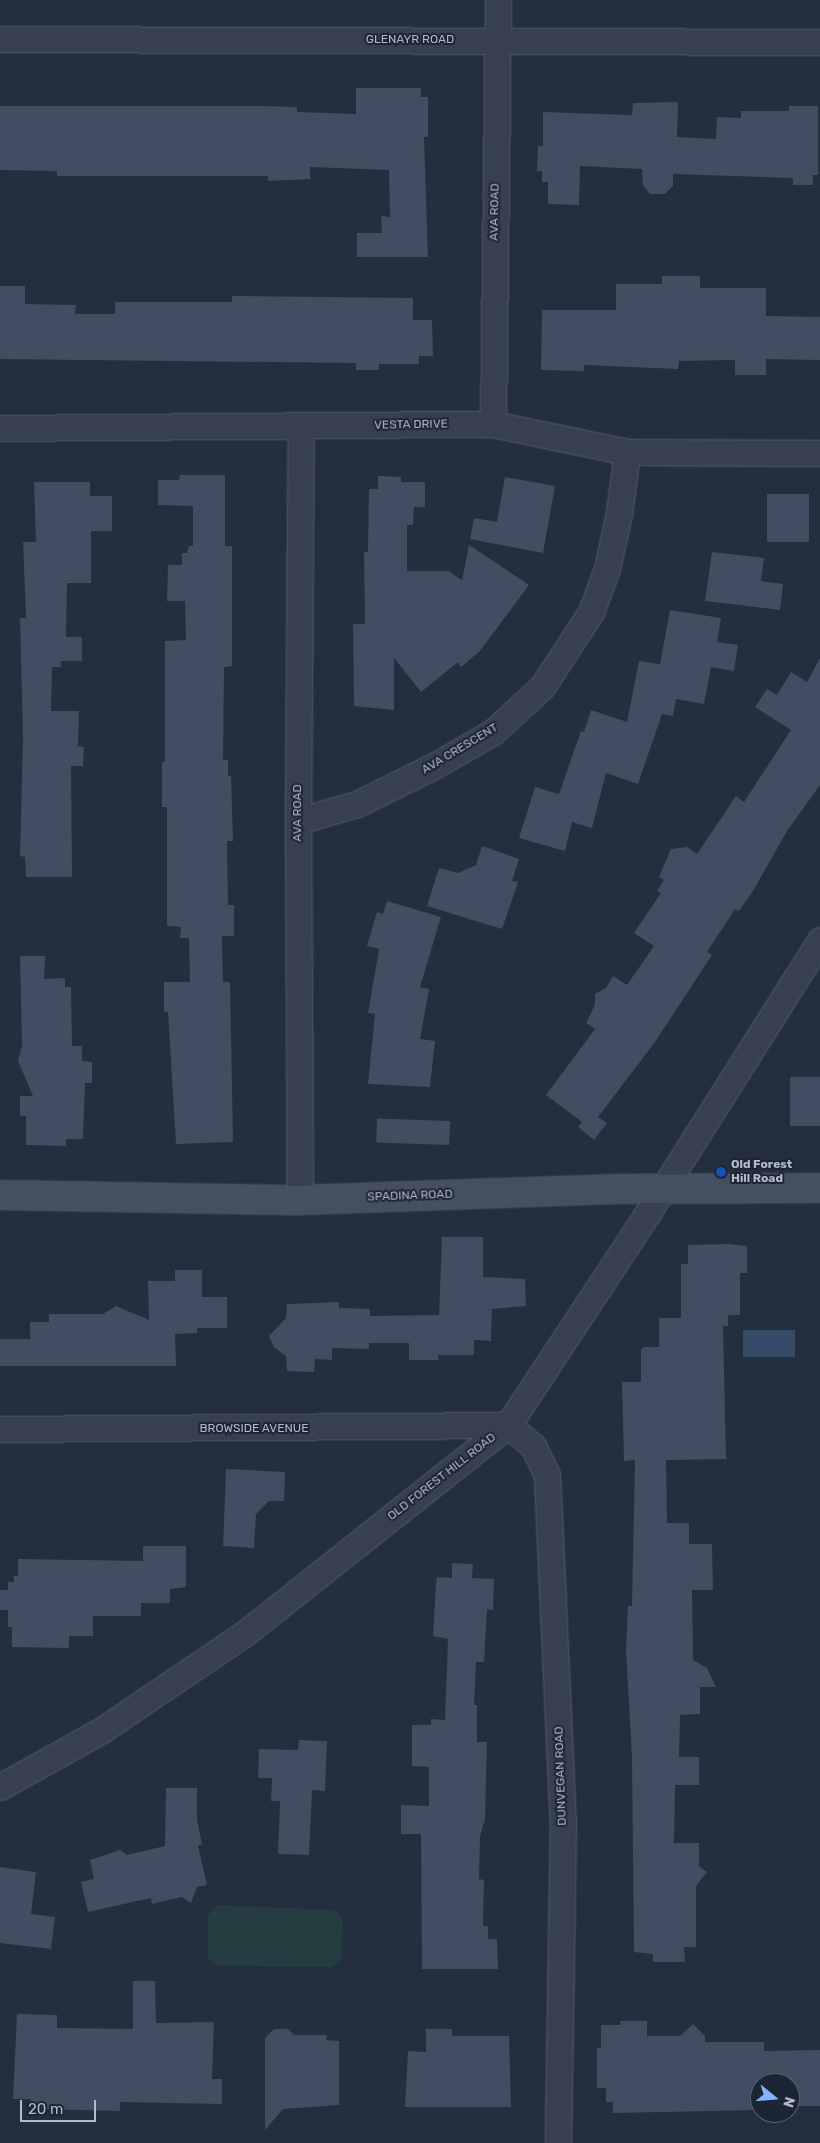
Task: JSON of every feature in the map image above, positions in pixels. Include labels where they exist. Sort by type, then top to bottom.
[{"type":"street","name":"AVA ROAD","points":[[493,424],[498,0]]},
{"type":"street","name":"GLENAYR ROAD","points":[[0,39],[820,42]]},
{"type":"street","name":"VESTA DRIVE","points":[[0,428],[493,424],[627,452],[820,453]]},
{"type":"street","name":"AVA ROAD","points":[[300,1200],[298,821],[301,426]]},
{"type":"street","name":"AVA CRESCENT","points":[[298,821],[357,804],[432,767],[493,732],[542,687],[591,612],[607,569],[620,513],[627,452]]},
{"type":"street","name":"OLD FOREST HILL ROAD","points":[[0,1787],[102,1730],[244,1634],[508,1425],[664,1188],[820,940]]},
{"type":"street","name":"SPADINA ROAD","points":[[0,1195],[300,1200],[664,1188],[820,1188]]},
{"type":"street","name":"BROWSIDE AVENUE","points":[[0,1429],[508,1425]]},
{"type":"street","name":"DUNVEGAN ROAD","points":[[508,1425],[533,1446],[547,1475],[564,1821],[558,2143]]},
{"type":"green space","points":[[217,1905],[334,1910],[343,1917],[342,1958],[332,1967],[216,1966],[208,1959],[208,1915]]},
{"type":"water","points":[[743,1330],[795,1330],[795,1357],[743,1357]]},
{"type":"building","points":[[356,88],[421,88],[421,97],[428,97],[428,137],[424,137],[428,257],[357,257],[357,233],[382,233],[381,216],[390,217],[389,170],[310,167],[310,179],[268,181],[268,176],[57,176],[57,171],[0,170],[0,106],[262,106],[297,107],[297,112],[356,114]]},
{"type":"building","points":[[678,102],[677,137],[716,139],[717,117],[741,118],[741,111],[789,111],[789,106],[818,106],[818,175],[813,175],[813,185],[793,185],[793,178],[673,174],[673,186],[665,194],[650,194],[643,185],[642,169],[580,166],[579,205],[548,204],[548,182],[542,182],[542,171],[537,171],[538,146],[543,146],[543,112],[632,115],[633,103]]},
{"type":"building","points":[[662,276],[700,276],[700,288],[766,288],[766,316],[820,317],[820,360],[766,359],[766,375],[735,375],[735,360],[679,361],[678,369],[584,365],[584,371],[541,370],[542,310],[616,310],[616,284],[662,284]]},
{"type":"building","points":[[0,286],[25,286],[25,304],[76,305],[75,314],[115,314],[115,302],[232,302],[232,296],[413,298],[413,320],[432,320],[433,356],[419,356],[419,364],[379,364],[379,370],[356,370],[356,363],[0,359]]},
{"type":"building","points":[[180,475],[225,475],[225,546],[232,546],[232,666],[224,667],[223,760],[228,760],[228,776],[231,776],[233,841],[227,841],[228,905],[234,905],[234,936],[222,936],[223,982],[230,982],[233,1142],[176,1144],[168,1012],[164,1012],[164,982],[190,982],[189,938],[180,938],[181,927],[167,926],[167,807],[162,807],[162,762],[165,762],[165,641],[186,640],[185,601],[167,601],[168,565],[182,565],[182,553],[187,553],[189,546],[193,546],[193,506],[158,505],[158,480],[179,480]]},
{"type":"building","points":[[378,476],[401,477],[401,482],[425,482],[425,507],[414,507],[413,525],[407,525],[407,571],[448,571],[462,580],[469,545],[529,585],[480,651],[461,667],[458,662],[421,692],[394,658],[394,710],[354,706],[353,624],[365,624],[364,552],[368,552],[369,489],[378,489]]},
{"type":"building","points":[[505,477],[555,486],[543,553],[470,539],[474,518],[497,522]]},
{"type":"building","points":[[34,482],[90,482],[90,496],[112,496],[112,531],[91,531],[91,583],[67,583],[66,637],[82,637],[82,661],[61,661],[61,667],[52,667],[51,711],[79,711],[78,746],[84,747],[83,766],[71,766],[72,877],[26,877],[25,857],[20,856],[23,738],[20,618],[26,618],[23,542],[36,542]]},
{"type":"building","points":[[767,494],[809,494],[809,542],[767,542]]},
{"type":"building","points":[[712,552],[764,558],[761,581],[783,584],[780,610],[705,601]]},
{"type":"building","points":[[670,610],[721,618],[717,642],[738,645],[734,671],[711,667],[704,704],[676,699],[673,716],[662,714],[638,784],[606,773],[592,828],[572,822],[565,851],[519,838],[535,787],[559,794],[581,731],[584,732],[591,710],[627,722],[639,661],[660,664]]},
{"type":"building","points":[[820,658],[820,785],[787,831],[753,891],[739,911],[735,909],[707,952],[712,955],[655,1042],[598,1117],[607,1123],[594,1140],[578,1127],[582,1122],[546,1095],[595,1029],[586,1023],[595,1005],[595,994],[606,988],[613,976],[627,985],[654,946],[634,933],[661,893],[657,891],[664,880],[659,877],[671,849],[687,847],[697,854],[736,796],[744,802],[791,730],[755,707],[767,689],[777,695],[791,672],[807,682]]},
{"type":"building","points":[[482,846],[519,859],[512,881],[518,882],[502,929],[427,906],[439,868],[458,873],[476,865]]},
{"type":"building","points":[[387,901],[441,917],[420,987],[429,989],[420,1039],[435,1041],[430,1087],[368,1084],[375,1014],[368,1013],[379,949],[367,946],[377,912],[383,914]]},
{"type":"building","points":[[20,956],[45,956],[44,979],[65,978],[65,987],[71,987],[72,1046],[82,1046],[82,1061],[92,1062],[92,1083],[85,1083],[83,1139],[66,1139],[66,1146],[26,1145],[26,1116],[20,1116],[20,1096],[33,1096],[18,1061],[22,1046]]},
{"type":"building","points":[[790,1077],[820,1077],[820,1126],[790,1126]]},
{"type":"building","points":[[377,1118],[450,1121],[449,1145],[376,1142]]},
{"type":"building","points":[[442,1237],[483,1237],[483,1277],[525,1279],[526,1306],[492,1309],[491,1341],[474,1340],[474,1355],[438,1355],[439,1360],[409,1360],[409,1343],[369,1343],[369,1349],[332,1348],[332,1360],[315,1359],[314,1372],[287,1371],[286,1356],[274,1347],[269,1336],[286,1318],[287,1304],[339,1302],[339,1308],[370,1309],[370,1316],[439,1315]]},
{"type":"building","points":[[729,1244],[747,1246],[747,1273],[740,1273],[740,1315],[728,1315],[728,1326],[723,1326],[726,1459],[666,1460],[667,1523],[689,1523],[689,1544],[712,1544],[713,1590],[692,1590],[693,1660],[707,1668],[716,1687],[700,1687],[700,1714],[680,1715],[679,1757],[699,1757],[699,1785],[675,1785],[674,1843],[699,1843],[699,1866],[707,1872],[696,1886],[696,1947],[684,1947],[685,1962],[653,1962],[653,1954],[634,1952],[632,1757],[626,1650],[628,1606],[632,1606],[635,1460],[624,1461],[622,1382],[641,1382],[641,1350],[644,1347],[659,1347],[659,1318],[681,1318],[681,1264],[688,1264],[688,1245]]},
{"type":"building","points":[[175,1270],[202,1270],[202,1297],[227,1297],[227,1328],[197,1328],[197,1333],[175,1334],[176,1366],[0,1366],[0,1339],[30,1339],[30,1322],[49,1322],[49,1314],[103,1314],[116,1306],[149,1320],[148,1281],[175,1281]]},
{"type":"building","points":[[226,1469],[285,1472],[284,1501],[269,1501],[256,1514],[254,1548],[223,1546]]},
{"type":"building","points":[[143,1546],[186,1546],[186,1587],[170,1589],[170,1603],[141,1603],[141,1616],[93,1616],[93,1636],[69,1636],[69,1648],[12,1647],[12,1627],[8,1627],[8,1610],[0,1610],[0,1590],[8,1590],[8,1582],[14,1582],[14,1576],[18,1576],[18,1559],[143,1561]]},
{"type":"building","points":[[452,1563],[473,1564],[472,1578],[494,1579],[493,1610],[487,1609],[484,1662],[476,1662],[474,1705],[477,1705],[477,1742],[487,1742],[485,1819],[480,1836],[479,1879],[484,1880],[483,1926],[488,1926],[488,1939],[497,1939],[498,1969],[422,1969],[421,1834],[401,1834],[401,1805],[429,1806],[429,1767],[412,1766],[412,1725],[431,1725],[431,1719],[445,1720],[448,1639],[433,1636],[437,1577],[452,1578]]},
{"type":"building","points":[[299,1740],[327,1741],[325,1791],[312,1790],[309,1855],[278,1854],[280,1801],[271,1801],[272,1778],[258,1778],[259,1749],[298,1750]]},
{"type":"building","points":[[166,1788],[197,1788],[197,1820],[202,1844],[198,1846],[207,1885],[197,1887],[191,1903],[182,1897],[152,1904],[151,1898],[88,1912],[81,1882],[94,1879],[90,1860],[120,1850],[127,1855],[165,1846]]},
{"type":"building","points":[[0,1867],[36,1872],[31,1914],[55,1917],[51,1949],[0,1943]]},
{"type":"building","points":[[133,1981],[155,1981],[156,2023],[214,2022],[212,2079],[222,2079],[222,2104],[120,2102],[120,2111],[38,2109],[38,2106],[31,2106],[31,2099],[13,2099],[17,2014],[57,2015],[57,2028],[133,2029]]},
{"type":"building","points":[[620,2021],[647,2021],[647,2036],[680,2036],[693,2024],[705,2036],[705,2042],[764,2042],[764,2051],[820,2050],[820,2106],[800,2106],[800,2073],[750,2073],[750,2110],[613,2113],[613,2102],[606,2102],[606,2088],[597,2088],[597,2048],[601,2048],[601,2025],[621,2025]]},
{"type":"building","points":[[274,2029],[288,2029],[294,2035],[327,2035],[326,2040],[339,2041],[339,2105],[283,2109],[265,2130],[265,2038]]},
{"type":"building","points":[[426,2029],[452,2029],[452,2036],[509,2036],[511,2107],[405,2107],[408,2051],[426,2052]]},
{"type":"place","name":"Old Forest Hill Road","points":[[721,1172]]}]
